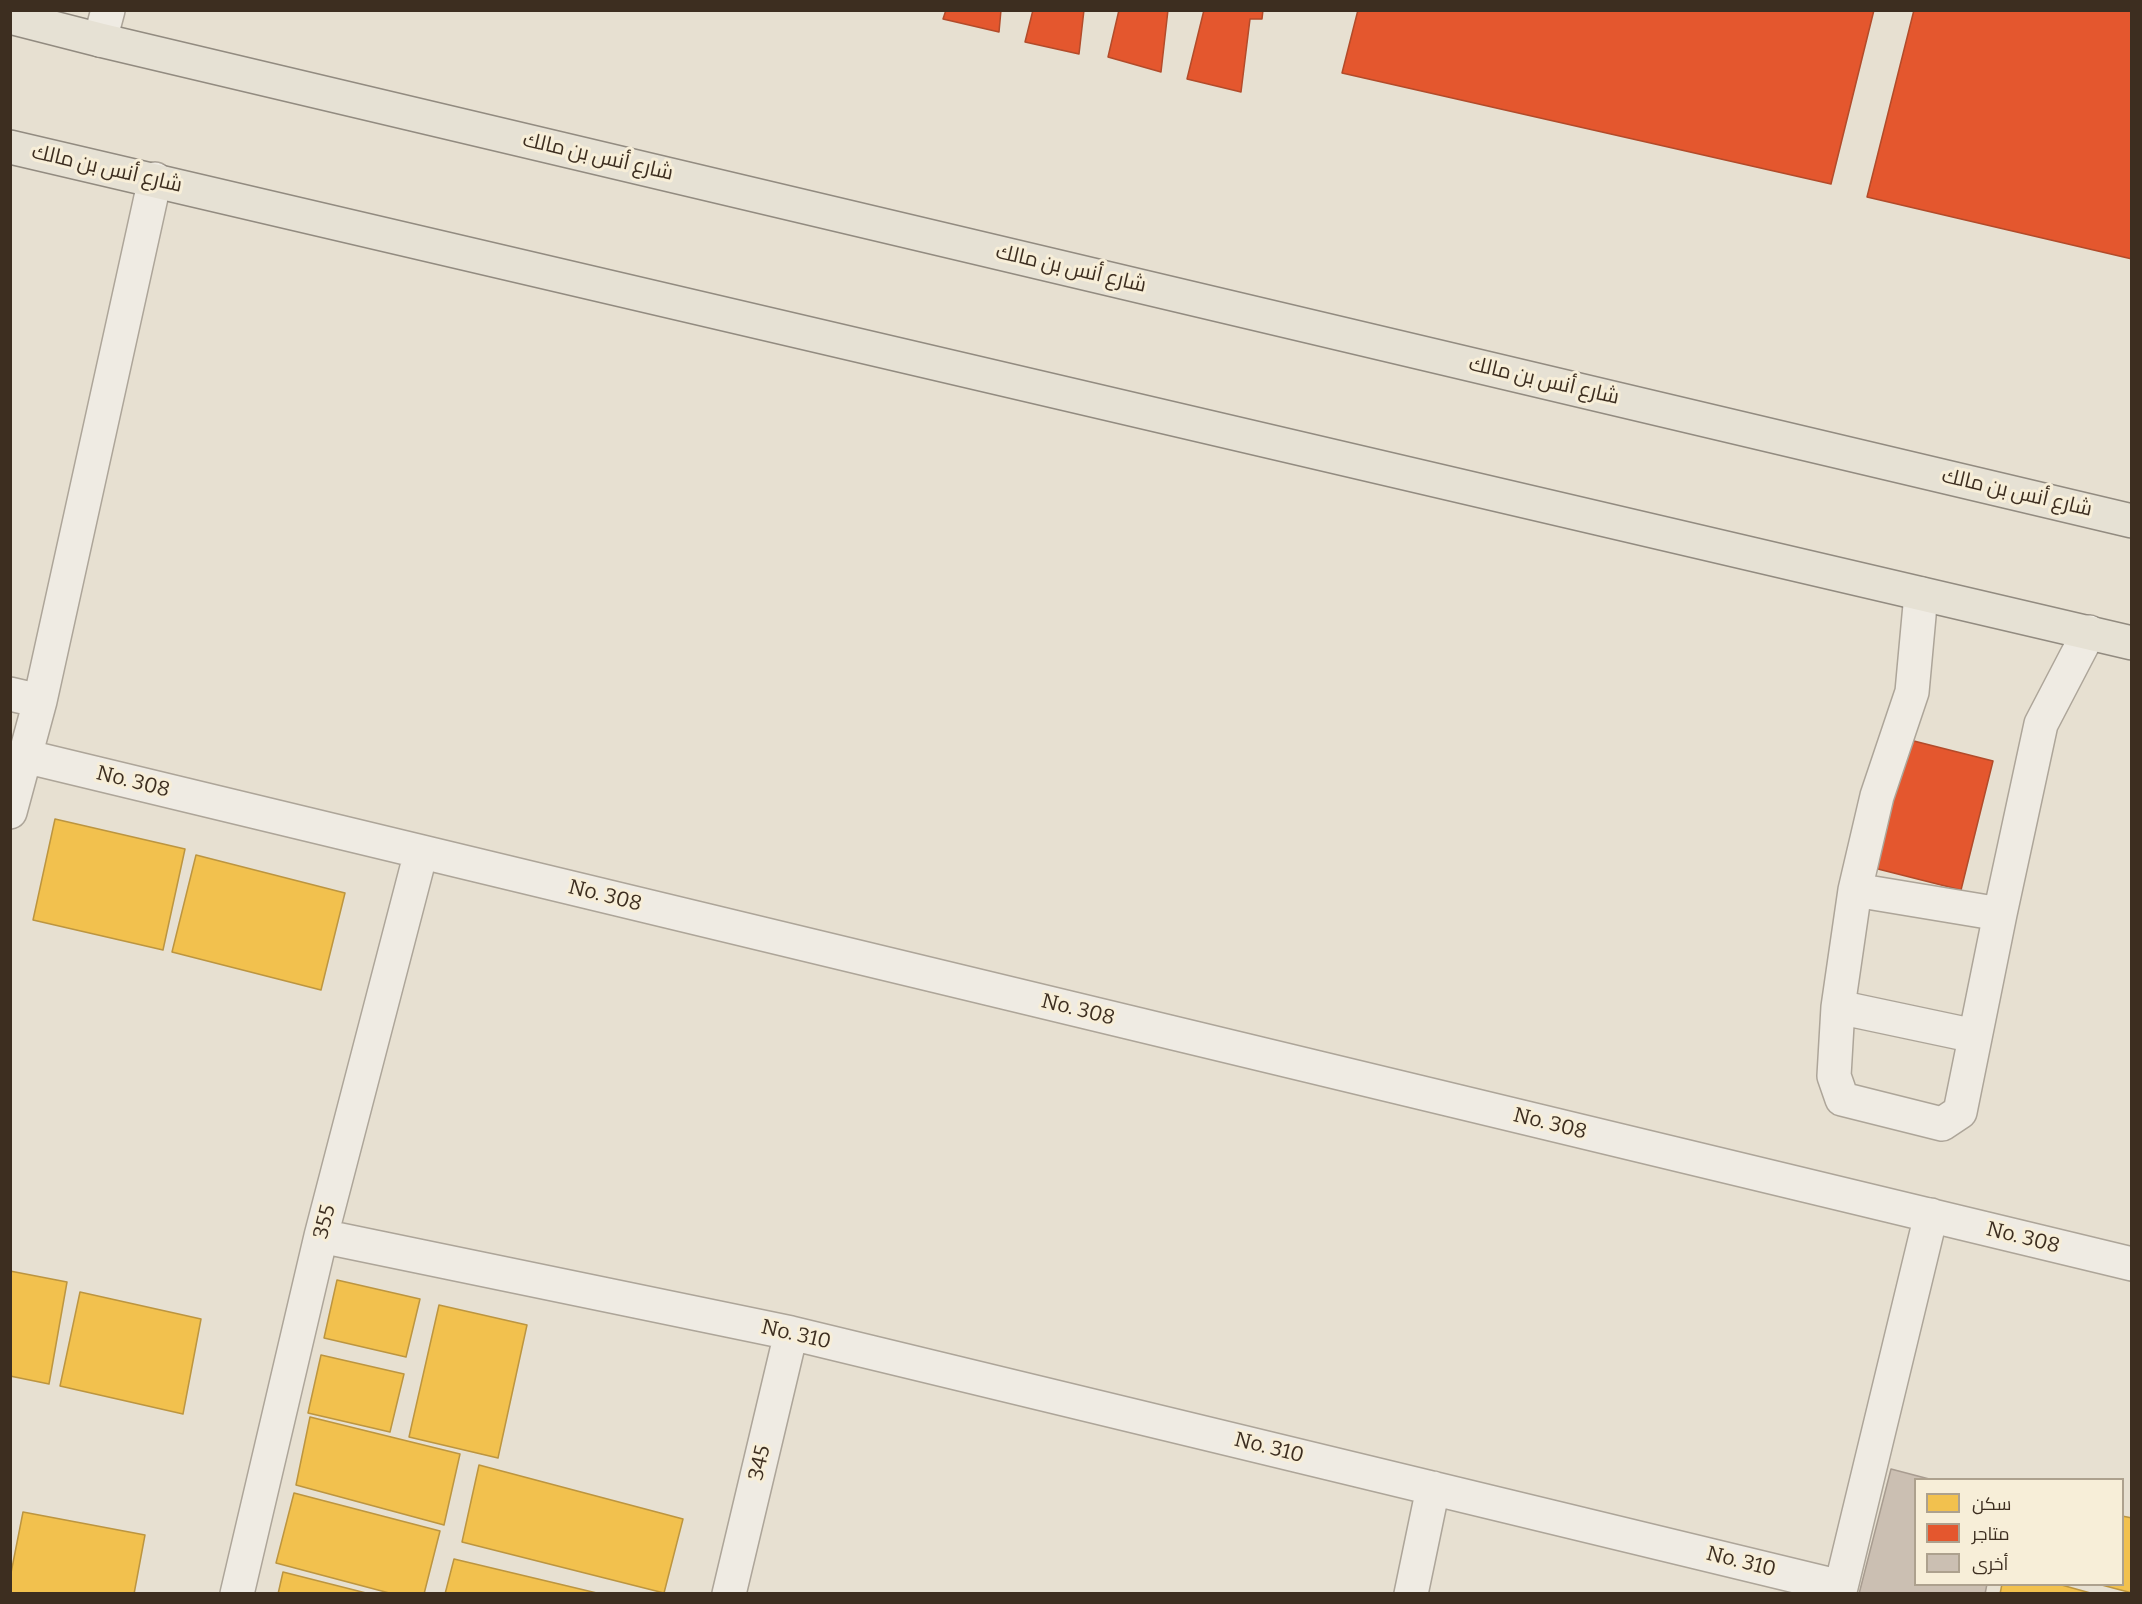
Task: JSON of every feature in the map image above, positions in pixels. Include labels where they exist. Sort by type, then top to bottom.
[{"type":"main road","name":"شارع أنس بن مالك","points":[[10,17],[104,25],[2132,521]]},
{"type":"main road","name":"شارع أنس بن مالك","points":[[10,147],[155,179],[2132,643]]},
{"type":"street","points":[[10,812],[24,756],[25,698],[155,179]]},
{"type":"street","points":[[1921,594],[1912,692],[1877,796],[1855,890],[1838,1007],[1834,1076],[1842,1099],[1942,1124],[1960,1112],[2041,724],[2089,632]]},
{"type":"street","name":"No. 308","points":[[24,756],[2132,1264]]},
{"type":"street","name":"355","points":[[237,1593],[321,1236],[421,852]]},
{"type":"street","points":[[1855,890],[2000,914]]},
{"type":"street","points":[[1838,1007],[1975,1036]]},
{"type":"street","name":"No. 310","points":[[321,1236],[791,1333],[1433,1488],[1841,1590],[1931,1215]]},
{"type":"street","name":"345","points":[[729,1593],[791,1333]]},
{"type":"street","points":[[1411,1593],[1433,1488]]},
{"type":"building: سكن","points":[[55,819],[185,849],[163,950],[33,920]]},
{"type":"building: سكن","points":[[196,855],[345,893],[321,990],[172,952]]},
{"type":"building: سكن","points":[[10,1271],[67,1282],[49,1384],[10,1376]]},
{"type":"building: سكن","points":[[337,1280],[420,1299],[406,1357],[324,1338]]},
{"type":"building: سكن","points":[[80,1292],[201,1319],[183,1414],[60,1386]]},
{"type":"building: سكن","points":[[439,1305],[527,1325],[498,1458],[409,1437]]},
{"type":"building: سكن","points":[[321,1355],[404,1374],[390,1432],[308,1413]]},
{"type":"building: سكن","points":[[310,1417],[460,1454],[444,1525],[296,1485]]},
{"type":"building: سكن","points":[[479,1465],[683,1519],[664,1593],[462,1542]]},
{"type":"building: سكن","points":[[294,1493],[440,1531],[424,1594],[393,1594],[276,1563]]},
{"type":"building: سكن","points":[[23,1512],[145,1535],[134,1594],[10,1594],[10,1578]]},
{"type":"building: سكن","points":[[2124,1516],[2132,1518],[2132,1593],[2106,1586],[2124,1586]]},
{"type":"building: سكن","points":[[454,1559],[601,1594],[445,1594]]},
{"type":"building: سكن","points":[[283,1572],[370,1594],[278,1594]]},
{"type":"building: سكن","points":[[2002,1586],[2065,1586],[2094,1594],[2000,1594]]},
{"type":"building: متاجر","points":[[946,10],[1001,10],[999,32],[943,19]]},
{"type":"building: متاجر","points":[[1033,10],[1084,10],[1079,54],[1025,42]]},
{"type":"building: متاجر","points":[[1119,10],[1168,10],[1161,72],[1108,57]]},
{"type":"building: متاجر","points":[[1204,10],[1263,10],[1262,19],[1250,19],[1241,92],[1187,79]]},
{"type":"building: متاجر","points":[[1358,10],[1874,10],[1831,184],[1342,73]]},
{"type":"building: متاجر","points":[[1914,10],[2132,10],[2132,259],[1867,197]]},
{"type":"building: متاجر","points":[[1906,739],[1993,761],[1961,890],[1874,868]]},
{"type":"building: أخرى","points":[[1891,1469],[1925,1478],[1914,1478],[1914,1586],[1987,1586],[1985,1594],[1859,1594]]}]
